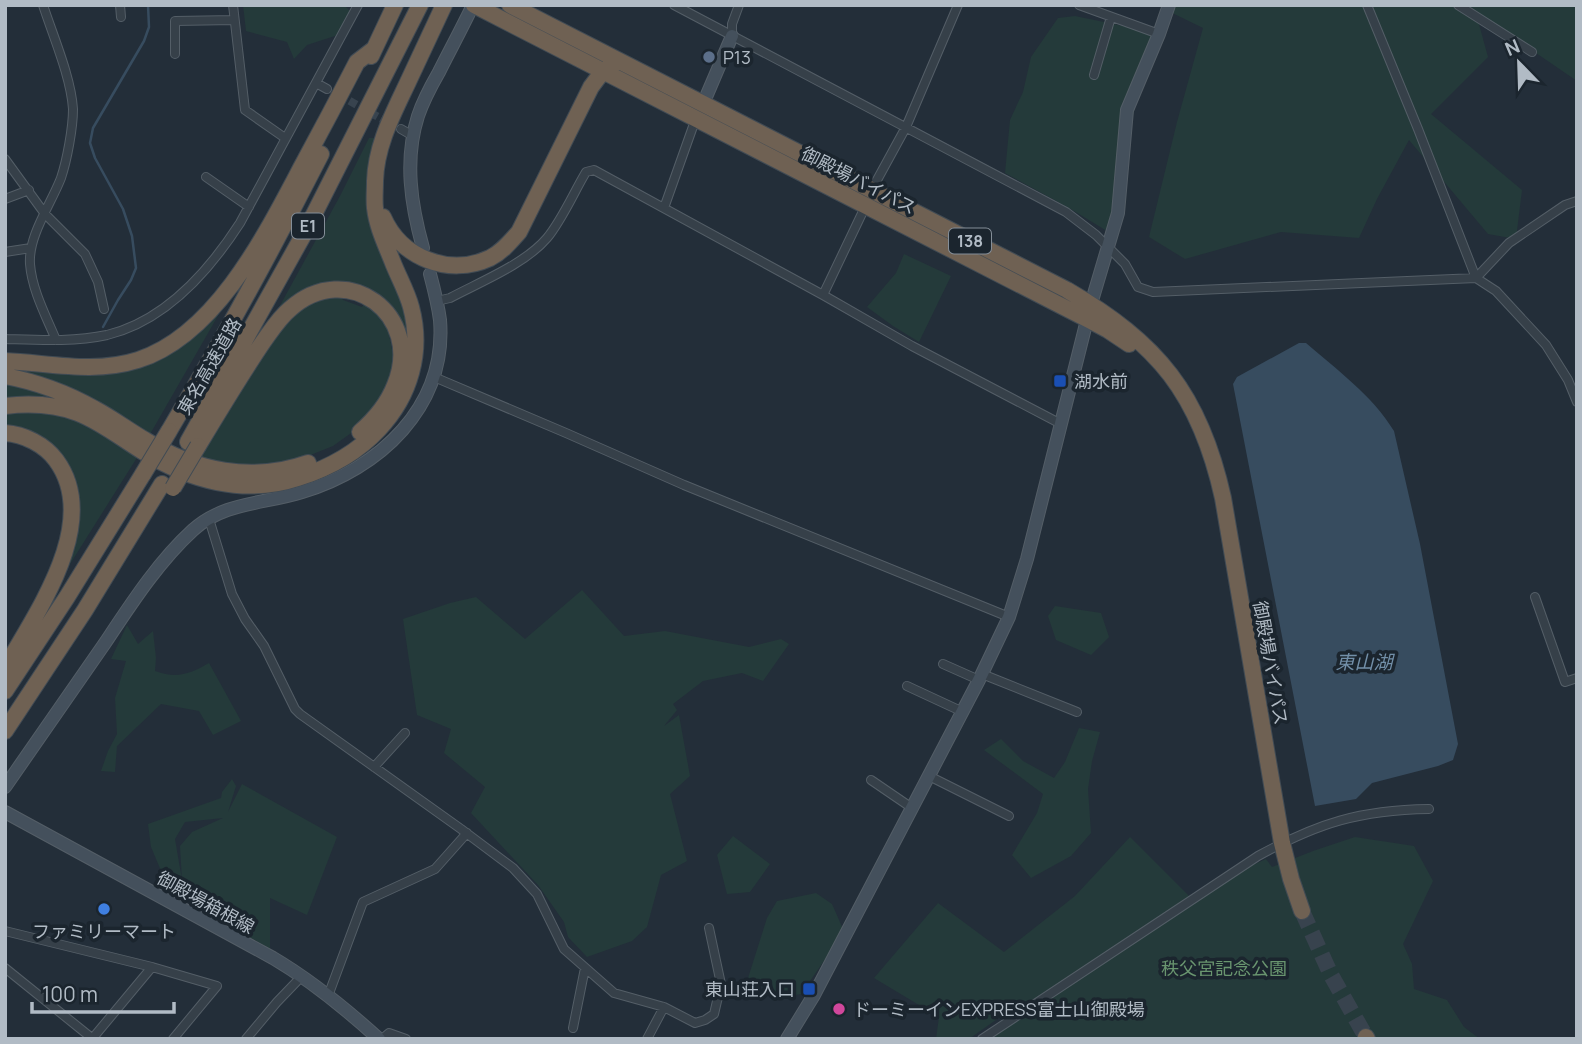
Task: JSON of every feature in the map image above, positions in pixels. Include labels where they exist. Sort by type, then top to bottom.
[{"type":"highway","name":"東名高速道路","points":[[5,691],[143,474],[239,309],[288,220],[395,5]]},
{"type":"highway","name":"東名高速道路","points":[[5,731],[193,444],[420,5]]},
{"type":"highway","points":[[5,406],[42,404],[78,413],[176,470],[228,485],[293,479],[338,461],[363,444],[385,422],[403,396],[414,367],[416,351],[410,305],[378,224],[374,205],[376,166],[384,134],[444,5]]},
{"type":"highway","name":"御殿場バイパス","points":[[474,5],[603,71],[699,111],[1089,311],[1108,330],[1153,364],[1175,387],[1200,424],[1210,447],[1223,498],[1282,844],[1302,911]]},
{"type":"highway","name":"御殿場バイパス","points":[[510,5],[538,13],[699,111]]},
{"type":"highway","points":[[5,361],[70,367],[98,367],[136,361],[181,338],[196,326],[231,285],[256,248],[276,216],[357,62],[374,49]]},
{"type":"highway","points":[[582,60],[590,73],[590,87]]},
{"type":"highway","points":[[376,195],[391,231],[416,254],[445,266],[474,264],[492,257],[519,232],[590,87],[603,71],[622,63]]},
{"type":"highway","points":[[5,376],[42,384],[93,407],[147,441],[196,465],[243,474],[277,471],[306,464],[334,451],[362,431],[382,408],[396,384],[401,360],[398,332],[389,314],[365,295],[342,289],[308,296],[290,308],[274,328],[193,444]]},
{"type":"highway","points":[[5,433],[21,436],[53,456],[69,486],[72,509],[69,537],[58,570],[5,668]]},
{"type":"street","points":[[43,5],[69,84],[73,110],[61,178],[31,248],[32,277],[56,340]]},
{"type":"street","points":[[120,5],[121,17]]},
{"type":"street","points":[[233,5],[245,110],[285,138]]},
{"type":"street","points":[[5,339],[56,340],[108,335],[146,319],[186,289],[219,254],[249,207],[358,5]]},
{"type":"street","points":[[423,248],[411,198],[413,136],[426,97],[474,5]]},
{"type":"street","points":[[674,5],[1066,212],[1125,264],[1138,287],[1153,292],[1476,278],[1496,291],[1546,345],[1568,380],[1577,402]]},
{"type":"street","points":[[663,208],[699,111],[732,36],[732,24],[739,5]]},
{"type":"street","points":[[823,295],[906,127],[958,5]]},
{"type":"street","points":[[1079,5],[1159,34]]},
{"type":"street","points":[[789,1038],[981,677],[1009,617],[1027,559],[1089,311],[1118,213],[1127,110],[1159,34],[1168,5]]},
{"type":"street","points":[[1367,5],[1476,278]]},
{"type":"street","points":[[1458,5],[1532,52]]},
{"type":"street","points":[[1094,75],[1111,17]]},
{"type":"street","points":[[176,54],[175,21],[234,20]]},
{"type":"street","points":[[316,83],[327,89]]},
{"type":"street","points":[[401,129],[413,136]]},
{"type":"street","points":[[5,159],[45,214],[85,254],[98,282],[104,309]]},
{"type":"street","points":[[437,301],[450,298],[525,258],[538,248],[549,236],[586,172],[594,170],[912,346],[1061,424]]},
{"type":"street","points":[[205,177],[249,207]]},
{"type":"street","points":[[5,200],[29,190]]},
{"type":"street","points":[[1476,278],[1509,243],[1565,205],[1577,201]]},
{"type":"street","points":[[5,252],[31,248]]},
{"type":"street","points":[[5,787],[122,617],[164,560],[196,527],[232,508],[321,486],[362,466],[395,440],[419,408],[434,377],[440,321],[430,274]]},
{"type":"street","points":[[434,377],[684,485],[1009,617]]},
{"type":"street","points":[[209,519],[232,594],[264,646],[295,709],[513,868],[537,894],[564,948],[614,993],[664,1007],[695,1023],[714,1014],[721,984],[709,928]]},
{"type":"street","points":[[1535,597],[1565,682],[1577,678]]},
{"type":"street","points":[[943,664],[1077,712]]},
{"type":"street","points":[[907,686],[962,712]]},
{"type":"street","points":[[374,767],[405,733]]},
{"type":"street","points":[[929,776],[1009,816]]},
{"type":"street","points":[[871,780],[912,808]]},
{"type":"street","points":[[982,1039],[1258,856],[1340,820],[1370,813],[1429,809]]},
{"type":"street","name":"御殿場箱根線","points":[[5,812],[302,976],[350,1012],[380,1039]]},
{"type":"street","points":[[328,996],[363,902],[435,869],[467,833]]},
{"type":"street","points":[[5,932],[152,967],[217,986],[173,1039]]},
{"type":"street","points":[[5,968],[93,1039],[152,967]]},
{"type":"street","points":[[573,1028],[585,968]]},
{"type":"street","points":[[246,1039],[302,976]]},
{"type":"street","points":[[647,1039],[664,1007]]},
{"type":"street","points":[[380,1039],[389,1033],[406,1039]]},
{"type":"green space","points":[[243,5],[344,5],[350,11],[338,35],[307,45],[294,59],[287,42],[246,31]]},
{"type":"green space","points":[[1156,5],[1455,5],[1477,17],[1488,57],[1431,114],[1522,190],[1516,239],[1488,234],[1409,140],[1359,238],[1281,232],[1185,259],[1149,237],[1203,28]]},
{"type":"green space","points":[[1466,5],[1577,5],[1577,81]]},
{"type":"green space","points":[[1075,16],[1152,32],[1107,231],[1005,173],[1010,120],[1023,92],[1031,57],[1058,18]]},
{"type":"green space","points":[[369,138],[376,138],[370,165],[406,303],[412,349],[347,283],[271,322]]},
{"type":"green space","points":[[904,254],[951,276],[919,342],[867,307],[896,273]]},
{"type":"green space","points":[[231,293],[149,436],[74,389],[5,370],[5,367],[123,369]]},
{"type":"green space","points":[[329,297],[341,297],[362,307],[365,303],[375,310],[387,325],[395,363],[390,382],[381,399],[354,431],[333,446],[303,458],[253,468],[199,461],[241,389],[282,328],[302,308]]},
{"type":"green space","points":[[5,381],[70,402],[30,397],[5,399]]},
{"type":"green space","points":[[28,411],[74,420],[98,431],[138,456],[55,588],[73,481],[5,426],[5,413]]},
{"type":"green space","points":[[582,590],[624,636],[665,631],[749,647],[781,639],[789,644],[763,681],[742,673],[703,681],[673,704],[677,710],[664,726],[679,715],[690,776],[670,794],[687,861],[661,875],[647,927],[632,941],[587,957],[568,937],[564,922],[538,885],[471,813],[485,787],[444,753],[451,729],[417,715],[403,619],[476,597],[525,639]]},
{"type":"green space","points":[[1055,606],[1101,613],[1109,637],[1091,655],[1056,640],[1048,616]]},
{"type":"green space","points":[[127,625],[138,644],[153,631],[155,671],[170,675],[183,674],[209,663],[241,721],[213,735],[199,711],[161,704],[117,746],[115,772],[101,771],[117,734],[115,698],[126,661],[111,659]]},
{"type":"green space","points":[[1079,728],[1100,732],[1088,789],[1091,833],[1071,856],[1031,878],[1012,855],[1037,813],[1043,794],[984,750],[1001,739],[1023,761],[1054,778],[1065,762]]},
{"type":"green space","points":[[232,779],[236,786],[228,812],[242,784],[337,837],[307,915],[270,898],[270,949],[185,900],[184,893],[179,895],[167,885],[151,847],[148,824],[221,798],[222,792]],"holes":[[[223,818],[192,832],[180,846],[182,880],[175,839],[185,822]]]},
{"type":"green space","points":[[733,836],[770,864],[750,892],[727,894],[717,855]]},
{"type":"green space","name":"秩父宮記念公園","points":[[1130,837],[1195,902],[1240,871],[1266,859],[1272,867],[1355,837],[1414,846],[1433,881],[1403,944],[1412,964],[1414,989],[1447,1000],[1464,1027],[1480,1039],[991,1039],[1030,1010],[1000,1017],[969,1039],[936,1039],[939,1017],[874,978],[938,903],[1004,952],[1075,896]]},
{"type":"green space","points":[[816,893],[832,904],[843,929],[801,994],[779,998],[748,978],[767,918],[777,901]]},
{"type":"water","name":"東山湖","points":[[1299,343],[1306,343],[1353,384],[1375,406],[1394,431],[1420,544],[1458,744],[1453,760],[1372,783],[1356,799],[1315,806],[1233,384],[1237,377]]},
{"type":"waterway","points":[[103,327],[136,268],[132,236],[123,209],[95,158],[90,143],[93,128],[144,41],[149,27],[148,5]]},
{"type":"tunnel","points":[[339,95],[389,123]]},
{"type":"tunnel","points":[[1302,911],[1331,975],[1366,1037]]},
{"type":"place","name":"P13","points":[[709,57]]},
{"type":"place","name":"湖水前","points":[[1060,381]]},
{"type":"place","name":"ファミリーマート","points":[[104,909]]},
{"type":"place","name":"東山荘入口","points":[[809,989]]},
{"type":"place","name":"ドーミーインEXPRESS富士山御殿場","points":[[839,1009]]}]
